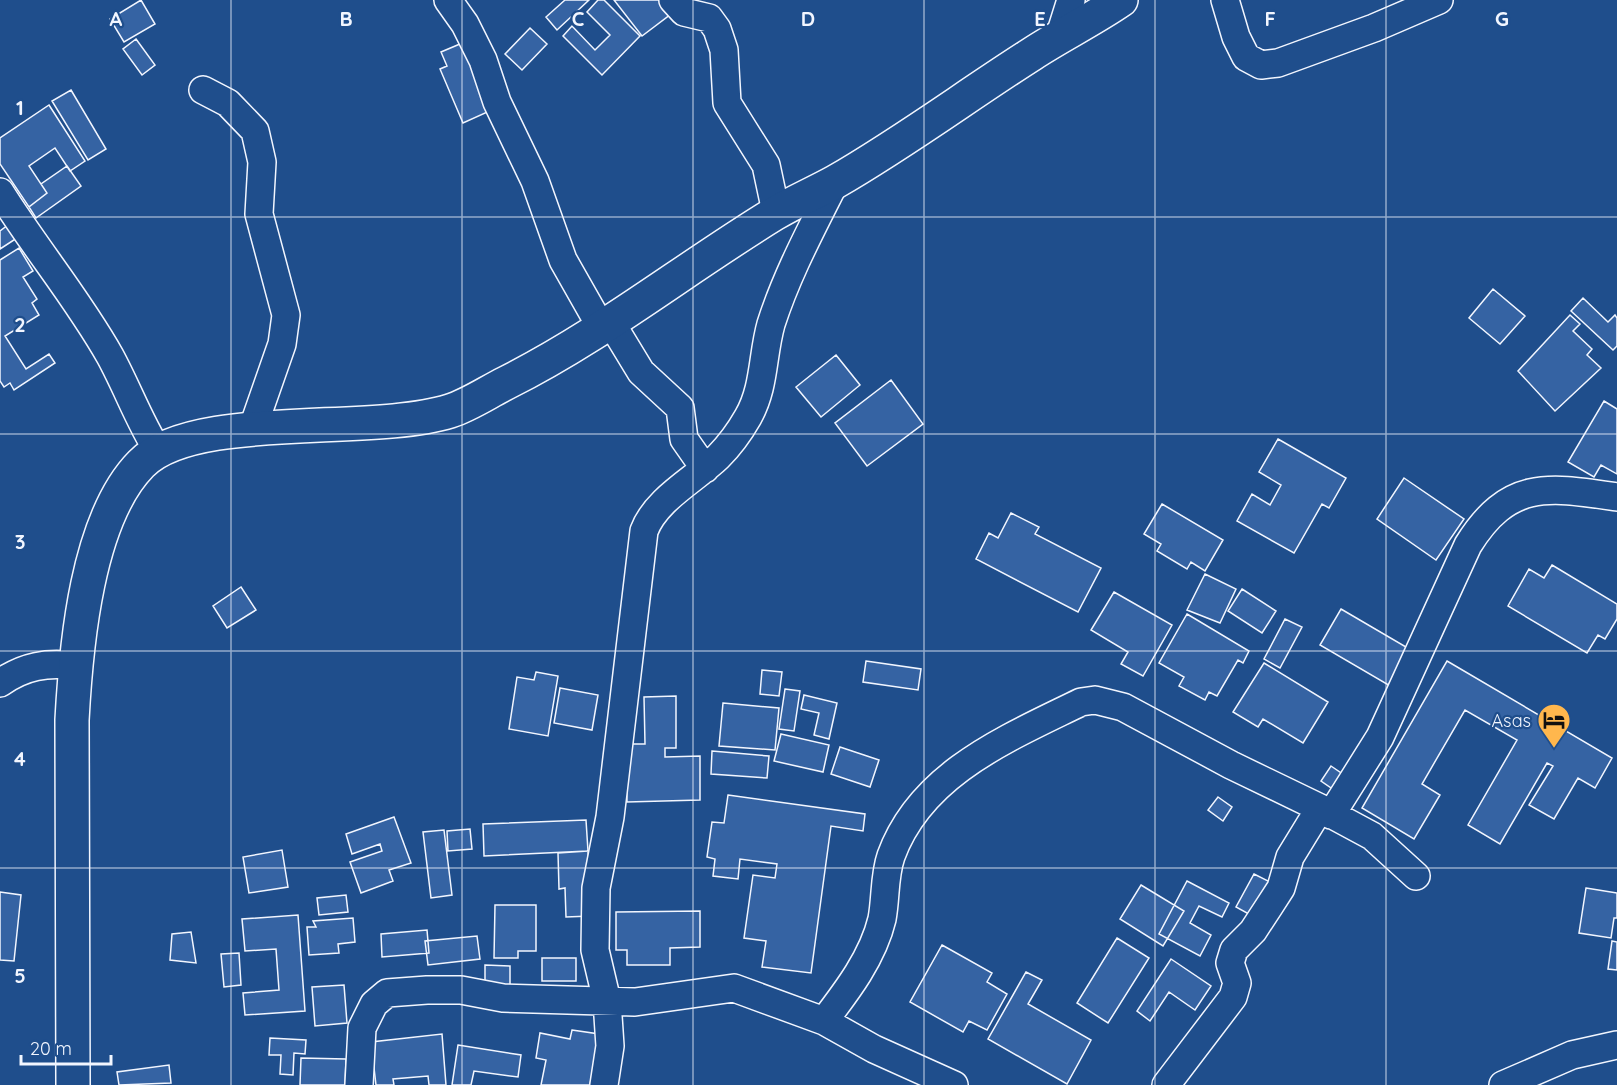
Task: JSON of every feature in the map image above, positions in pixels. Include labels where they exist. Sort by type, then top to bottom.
[{"type":"street","points":[[448,0],[465,24],[483,60],[497,102],[535,181],[563,260],[641,372],[680,408],[684,439],[705,469]]},
{"type":"street","points":[[673,0],[684,12],[709,18],[717,29],[724,50],[724,91],[727,103],[766,165],[776,212]]},
{"type":"street","points":[[1059,38],[1071,0]]},
{"type":"street","points":[[73,1085],[72,720],[76,666],[86,597],[98,547],[111,508],[140,464],[158,451],[183,439],[226,431],[353,426],[450,411],[537,368],[776,212],[835,182],[1121,0]]},
{"type":"street","points":[[1225,0],[1236,37],[1246,57],[1261,65],[1278,63],[1374,28],[1439,0]]},
{"type":"street","points":[[203,90],[228,103],[255,131],[262,162],[259,214],[286,315],[282,344],[252,430]]},
{"type":"street","points":[[604,1085],[610,1046],[607,1001],[595,950],[596,888],[610,817],[644,531],[648,520],[658,508],[705,469],[737,435],[755,404],[761,386],[771,326],[792,267],[835,182]]},
{"type":"street","points":[[0,192],[88,320],[111,358],[141,423],[158,451]]},
{"type":"street","points":[[1166,1085],[1233,997],[1237,983],[1230,963],[1234,950],[1253,931],[1281,888],[1290,857],[1380,737],[1468,545],[1483,524],[1509,500],[1536,490],[1573,491],[1617,497]]},
{"type":"street","points":[[0,683],[25,668],[60,664],[76,666]]},
{"type":"street","points":[[824,1021],[850,985],[876,936],[884,908],[890,859],[904,831],[919,810],[964,764],[993,746],[1081,702],[1095,700],[1123,707],[1241,771],[1325,811],[1372,836],[1416,876]]},
{"type":"street","points":[[359,1085],[362,1028],[374,1004],[387,993],[461,990],[503,998],[635,1002],[734,988],[824,1021],[882,1054],[954,1085]]},
{"type":"street","points":[[1507,1084],[1588,1049],[1617,1045]]},
{"type":"building","points":[[141,0],[155,24],[124,42],[110,19]]},
{"type":"building","points":[[565,0],[589,0],[557,30],[546,17]]},
{"type":"building","points":[[598,0],[604,0],[640,36],[602,75],[563,36],[572,26],[595,50],[610,35],[587,12]]},
{"type":"building","points":[[614,0],[660,0],[671,14],[642,36]]},
{"type":"building","points":[[530,28],[547,44],[522,70],[505,54]]},
{"type":"building","points":[[136,39],[155,65],[142,75],[123,49]]},
{"type":"building","points":[[467,41],[503,105],[463,123],[440,69],[447,66],[441,52]]},
{"type":"building","points":[[71,90],[106,149],[88,160],[52,101]]},
{"type":"building","points":[[49,105],[85,161],[70,171],[55,148],[29,166],[47,193],[29,207],[0,164],[0,138]]},
{"type":"building","points":[[67,166],[81,186],[36,218],[29,207],[47,193],[41,184]]},
{"type":"building","points":[[8,225],[17,238],[0,249],[0,231]]},
{"type":"building","points":[[19,248],[33,271],[23,277],[37,299],[32,303],[39,315],[5,336],[26,369],[49,354],[55,363],[14,390],[10,383],[4,387],[0,381],[0,260]]},
{"type":"building","points":[[1493,289],[1525,316],[1500,344],[1469,318]]},
{"type":"building","points":[[1583,298],[1608,322],[1615,315],[1617,318],[1617,346],[1613,350],[1571,311]]},
{"type":"building","points":[[1570,315],[1580,324],[1573,331],[1592,349],[1587,355],[1601,368],[1555,411],[1518,371]]},
{"type":"building","points":[[836,355],[860,385],[821,417],[796,387]]},
{"type":"building","points":[[891,380],[923,424],[867,466],[835,423]]},
{"type":"building","points":[[1604,401],[1617,409],[1617,474],[1601,465],[1594,477],[1568,462]]},
{"type":"building","points":[[1278,439],[1346,478],[1329,508],[1322,504],[1294,553],[1237,521],[1252,494],[1270,505],[1281,485],[1259,472]]},
{"type":"building","points":[[1404,478],[1464,519],[1436,560],[1377,519]]},
{"type":"building","points":[[1162,504],[1223,540],[1205,571],[1191,562],[1187,569],[1157,551],[1161,544],[1144,534]]},
{"type":"building","points":[[1011,513],[1039,527],[1035,534],[1101,568],[1078,612],[976,559],[989,533],[998,538]]},
{"type":"building","points":[[1552,565],[1617,604],[1617,619],[1605,639],[1598,635],[1587,653],[1508,606],[1529,569],[1544,578]]},
{"type":"building","points":[[1205,574],[1236,589],[1220,623],[1187,610]]},
{"type":"building","points":[[241,587],[256,610],[227,628],[213,606]]},
{"type":"building","points":[[1242,589],[1276,611],[1262,633],[1228,611]]},
{"type":"building","points":[[1114,592],[1172,625],[1143,676],[1121,664],[1128,652],[1091,630]]},
{"type":"building","points":[[1341,609],[1418,654],[1397,690],[1320,645]]},
{"type":"building","points":[[1187,614],[1249,651],[1243,663],[1238,660],[1217,696],[1209,692],[1205,700],[1179,686],[1184,677],[1159,663]]},
{"type":"building","points":[[1285,619],[1302,627],[1280,668],[1264,659]]},
{"type":"building","points":[[866,661],[921,669],[918,690],[863,682]]},
{"type":"building","name":"Asas","points":[[1447,661],[1612,758],[1595,788],[1578,778],[1554,819],[1529,805],[1553,766],[1547,763],[1500,844],[1468,825],[1517,740],[1465,710],[1422,784],[1440,795],[1414,839],[1362,808]]},
{"type":"building","points":[[1264,663],[1328,702],[1303,743],[1263,719],[1258,727],[1233,712]]},
{"type":"building","points":[[762,670],[782,672],[779,696],[760,694]]},
{"type":"building","points":[[536,672],[558,676],[548,736],[509,729],[517,677],[534,680]]},
{"type":"building","points":[[560,688],[598,695],[592,730],[554,723]]},
{"type":"building","points":[[785,689],[800,691],[794,731],[779,729]]},
{"type":"building","points":[[804,695],[837,703],[829,739],[814,735],[819,713],[801,709]]},
{"type":"building","points":[[676,696],[676,748],[665,748],[665,757],[700,756],[700,800],[627,802],[626,765],[621,744],[645,744],[644,697]]},
{"type":"building","points":[[723,703],[779,708],[775,750],[719,746]]},
{"type":"building","points":[[781,734],[829,745],[823,772],[774,761]]},
{"type":"building","points":[[840,747],[879,760],[870,787],[831,774]]},
{"type":"building","points":[[712,751],[769,756],[767,778],[711,774]]},
{"type":"building","points":[[1331,766],[1347,777],[1337,792],[1321,781]]},
{"type":"building","points":[[728,795],[865,814],[863,831],[831,826],[811,973],[762,967],[766,941],[744,938],[753,875],[775,878],[777,864],[740,859],[738,879],[713,876],[715,859],[707,857],[712,822],[724,823]]},
{"type":"building","points":[[1218,797],[1232,807],[1223,821],[1208,810]]},
{"type":"building","points":[[394,817],[411,863],[389,870],[393,881],[361,893],[350,862],[382,851],[380,844],[352,854],[346,834]]},
{"type":"building","points":[[586,820],[588,851],[484,856],[483,824]]},
{"type":"building","points":[[470,829],[472,849],[448,851],[447,831]]},
{"type":"building","points":[[444,830],[452,895],[431,898],[423,832]]},
{"type":"building","points":[[282,850],[288,887],[249,893],[243,857]]},
{"type":"building","points":[[588,851],[591,916],[566,917],[565,888],[559,889],[558,853]]},
{"type":"building","points":[[1254,874],[1274,884],[1256,918],[1236,907]]},
{"type":"building","points":[[1187,881],[1229,903],[1222,917],[1199,906],[1190,923],[1211,935],[1200,956],[1159,934]]},
{"type":"building","points":[[1141,885],[1184,911],[1163,946],[1120,919]]},
{"type":"building","points":[[1586,888],[1617,893],[1617,918],[1614,918],[1611,938],[1579,933]]},
{"type":"building","points":[[0,892],[21,895],[14,961],[0,960]]},
{"type":"building","points":[[346,895],[348,912],[319,915],[317,898]]},
{"type":"building","points":[[495,905],[536,905],[536,951],[518,951],[518,958],[494,958]]},
{"type":"building","points":[[700,911],[700,947],[670,948],[670,965],[627,965],[627,950],[616,950],[616,912]]},
{"type":"building","points":[[298,915],[305,1011],[245,1015],[243,993],[279,990],[276,949],[245,951],[242,919]]},
{"type":"building","points":[[353,918],[355,942],[338,944],[339,953],[309,955],[307,927],[316,927],[313,921]]},
{"type":"building","points":[[427,930],[429,953],[382,957],[381,934]]},
{"type":"building","points":[[191,932],[196,963],[170,960],[172,934]]},
{"type":"building","points":[[477,936],[480,959],[428,965],[425,941]]},
{"type":"building","points":[[1117,938],[1149,958],[1108,1023],[1077,1003]]},
{"type":"building","points":[[1612,941],[1617,942],[1617,970],[1608,969]]},
{"type":"building","points":[[942,945],[992,973],[987,982],[1007,994],[987,1030],[969,1021],[963,1032],[910,1002]]},
{"type":"building","points":[[239,953],[241,985],[224,987],[221,954]]},
{"type":"building","points":[[542,958],[576,958],[576,981],[542,981]]},
{"type":"building","points":[[1171,959],[1211,986],[1195,1010],[1169,992],[1150,1021],[1137,1011]]},
{"type":"building","points":[[485,965],[510,966],[510,985],[485,984]]},
{"type":"building","points":[[1026,972],[1042,980],[1028,1004],[1091,1040],[1067,1084],[988,1039]]},
{"type":"building","points":[[344,985],[347,1023],[315,1026],[312,987]]},
{"type":"building","points":[[572,1030],[599,1034],[590,1085],[541,1085],[546,1060],[536,1058],[540,1033],[570,1039]]},
{"type":"building","points":[[442,1034],[446,1085],[429,1085],[428,1076],[393,1079],[394,1085],[376,1085],[371,1042]]},
{"type":"building","points":[[270,1038],[306,1040],[305,1054],[294,1053],[293,1075],[280,1074],[281,1055],[269,1055]]},
{"type":"building","points":[[458,1045],[521,1055],[518,1077],[474,1071],[471,1085],[452,1085]]},
{"type":"building","points":[[301,1058],[346,1059],[345,1085],[300,1085]]},
{"type":"building","points":[[169,1065],[171,1083],[119,1085],[117,1072]]},
{"type":"place","name":"Asas","points":[[1554,749]]}]
